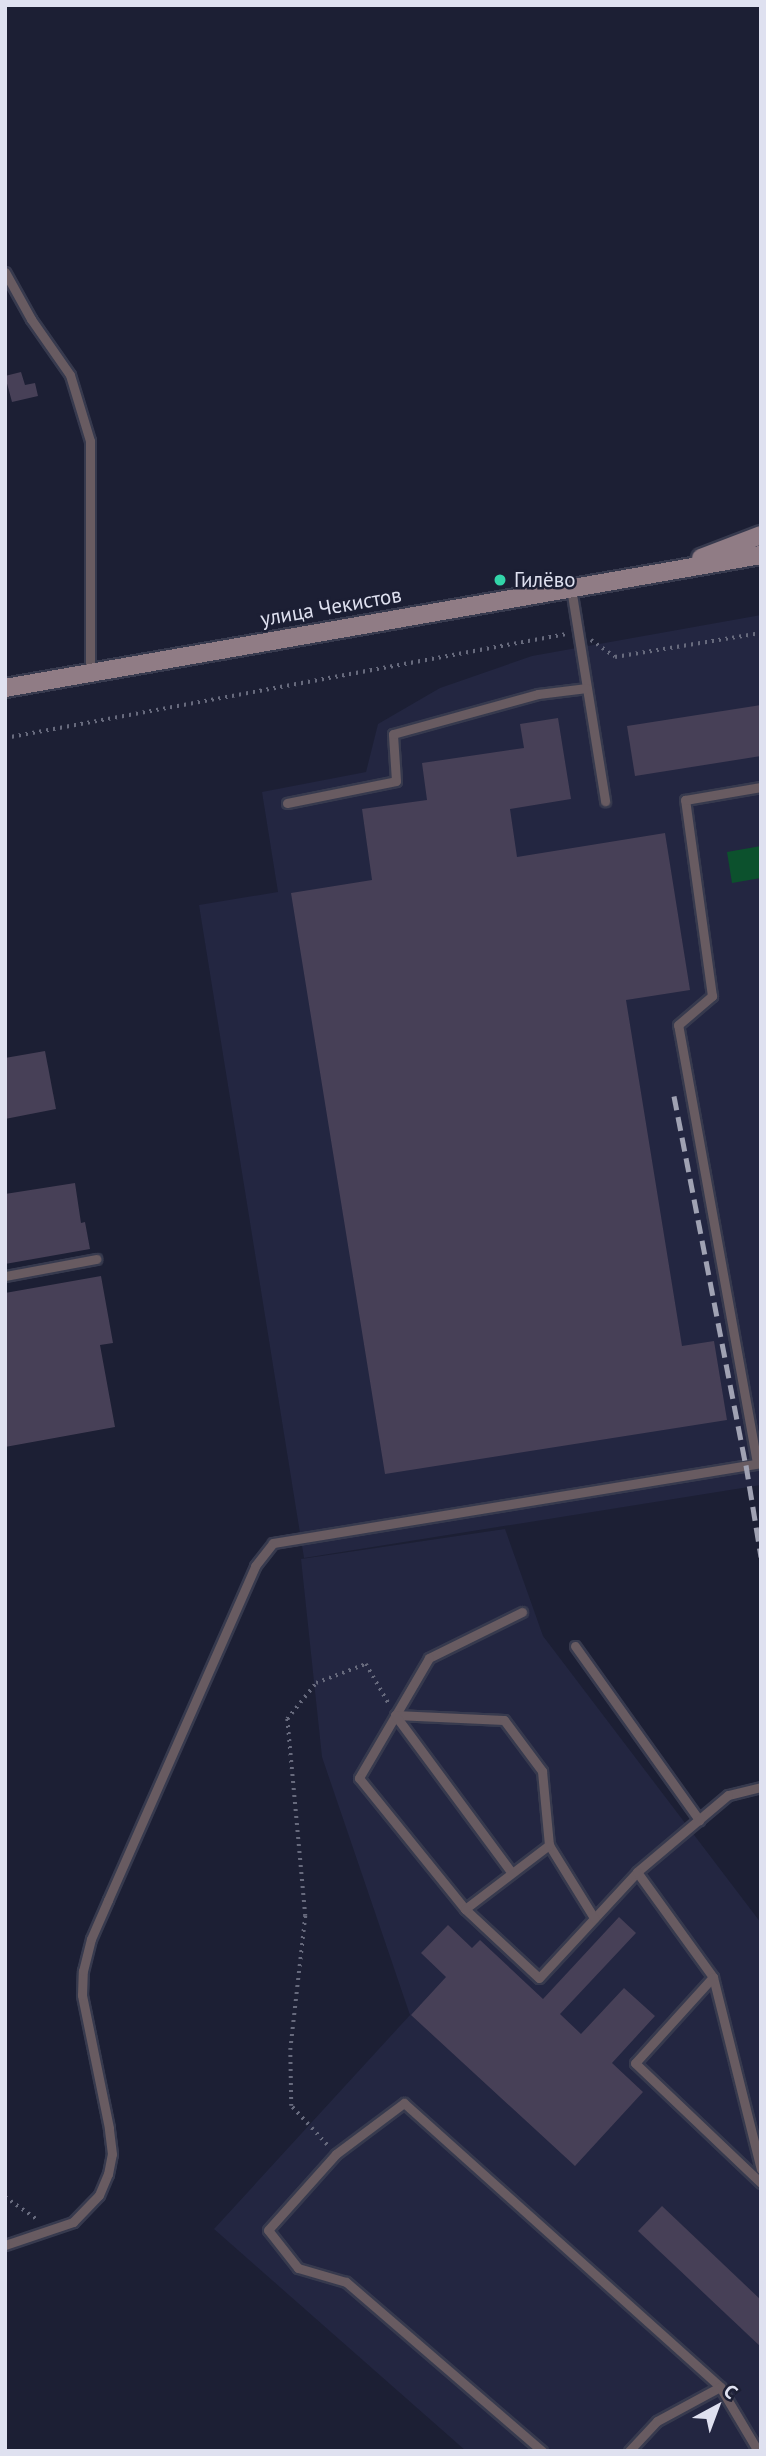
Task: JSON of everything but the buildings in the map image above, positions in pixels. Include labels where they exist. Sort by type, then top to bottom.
[{"type":"main road","points":[[665,572],[761,535]]},
{"type":"main road","points":[[665,572],[761,555]]},
{"type":"main road","name":"улица Чекистов","points":[[5,688],[665,572]]},
{"type":"lane","points":[[5,272],[31,319],[71,374],[90,442],[90,673]]},
{"type":"lane","points":[[571,588],[605,801]]},
{"type":"lane","points":[[287,803],[396,782],[393,734],[538,694],[587,688]]},
{"type":"lane","points":[[5,2245],[53,2231],[73,2222],[99,2194],[112,2154],[105,2102],[82,1995],[83,1970],[92,1939],[255,1566],[273,1543],[759,1463],[678,1025],[712,996],[685,800],[761,788]]},
{"type":"lane","points":[[5,1276],[96,1259]]},
{"type":"lane","points":[[522,1612],[429,1658],[359,1778],[465,1909],[539,1978],[638,1872],[728,1795],[761,1787]]},
{"type":"lane","points":[[575,1646],[699,1820]]},
{"type":"lane","points":[[395,1715],[504,1720],[542,1771],[549,1845],[594,1918]]},
{"type":"lane","points":[[395,1715],[511,1872]]},
{"type":"lane","points":[[465,1909],[549,1845]]},
{"type":"lane","points":[[638,1872],[713,1977],[761,2169]]},
{"type":"lane","points":[[713,1977],[635,2063],[761,2183]]},
{"type":"lane","points":[[542,2451],[346,2283],[298,2268],[268,2230],[336,2154],[404,2103],[720,2387],[758,2451]]},
{"type":"lane","points":[[629,2451],[657,2421],[720,2387]]},
{"type":"path","points":[[5,738],[579,632],[615,657],[761,633]]},
{"type":"path","points":[[336,2154],[291,2106],[290,2050],[305,1916],[287,1718],[316,1683],[366,1664],[395,1715]]},
{"type":"path","points":[[5,2197],[53,2231]]},
{"type":"shaded area","points":[[761,615],[761,1485],[304,1558],[199,905],[278,892],[262,792],[366,772],[378,724],[440,688],[532,656]]},
{"type":"shaded area","points":[[505,1529],[543,1636],[761,1923],[761,2451],[466,2451],[214,2229],[410,2015],[322,1757],[301,1559]]},
{"type":"green space","points":[[761,846],[761,878],[732,883],[727,852]]},
{"type":"railway","points":[[674,1096],[746,1465],[761,1557]]},
{"type":"place","name":"Гилёво","points":[[500,580]]}]
